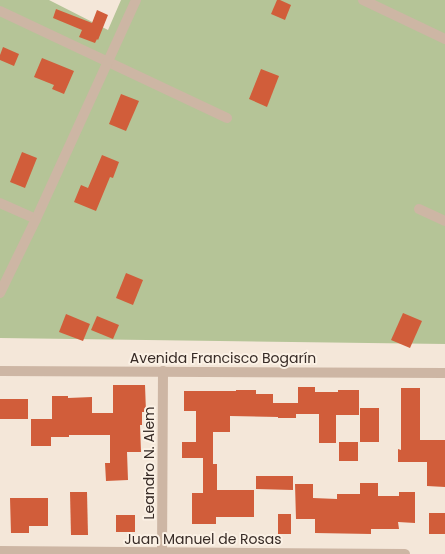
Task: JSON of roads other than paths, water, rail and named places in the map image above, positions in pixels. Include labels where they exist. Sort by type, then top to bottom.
[{"type":"street","points":[[0,293],[36,219],[136,0]]},
{"type":"street","points":[[362,0],[445,39]]},
{"type":"street","points":[[0,10],[227,118]]},
{"type":"street","points":[[0,203],[36,219]]},
{"type":"street","points":[[419,209],[445,221]]},
{"type":"street","name":"Avenida Francisco Bogarín","points":[[0,371],[445,372]]},
{"type":"street","name":"Leandro N. Alem","points":[[162,553],[163,371]]},
{"type":"street","name":"Juan Manuel de Rosas","points":[[0,551],[405,554]]}]
